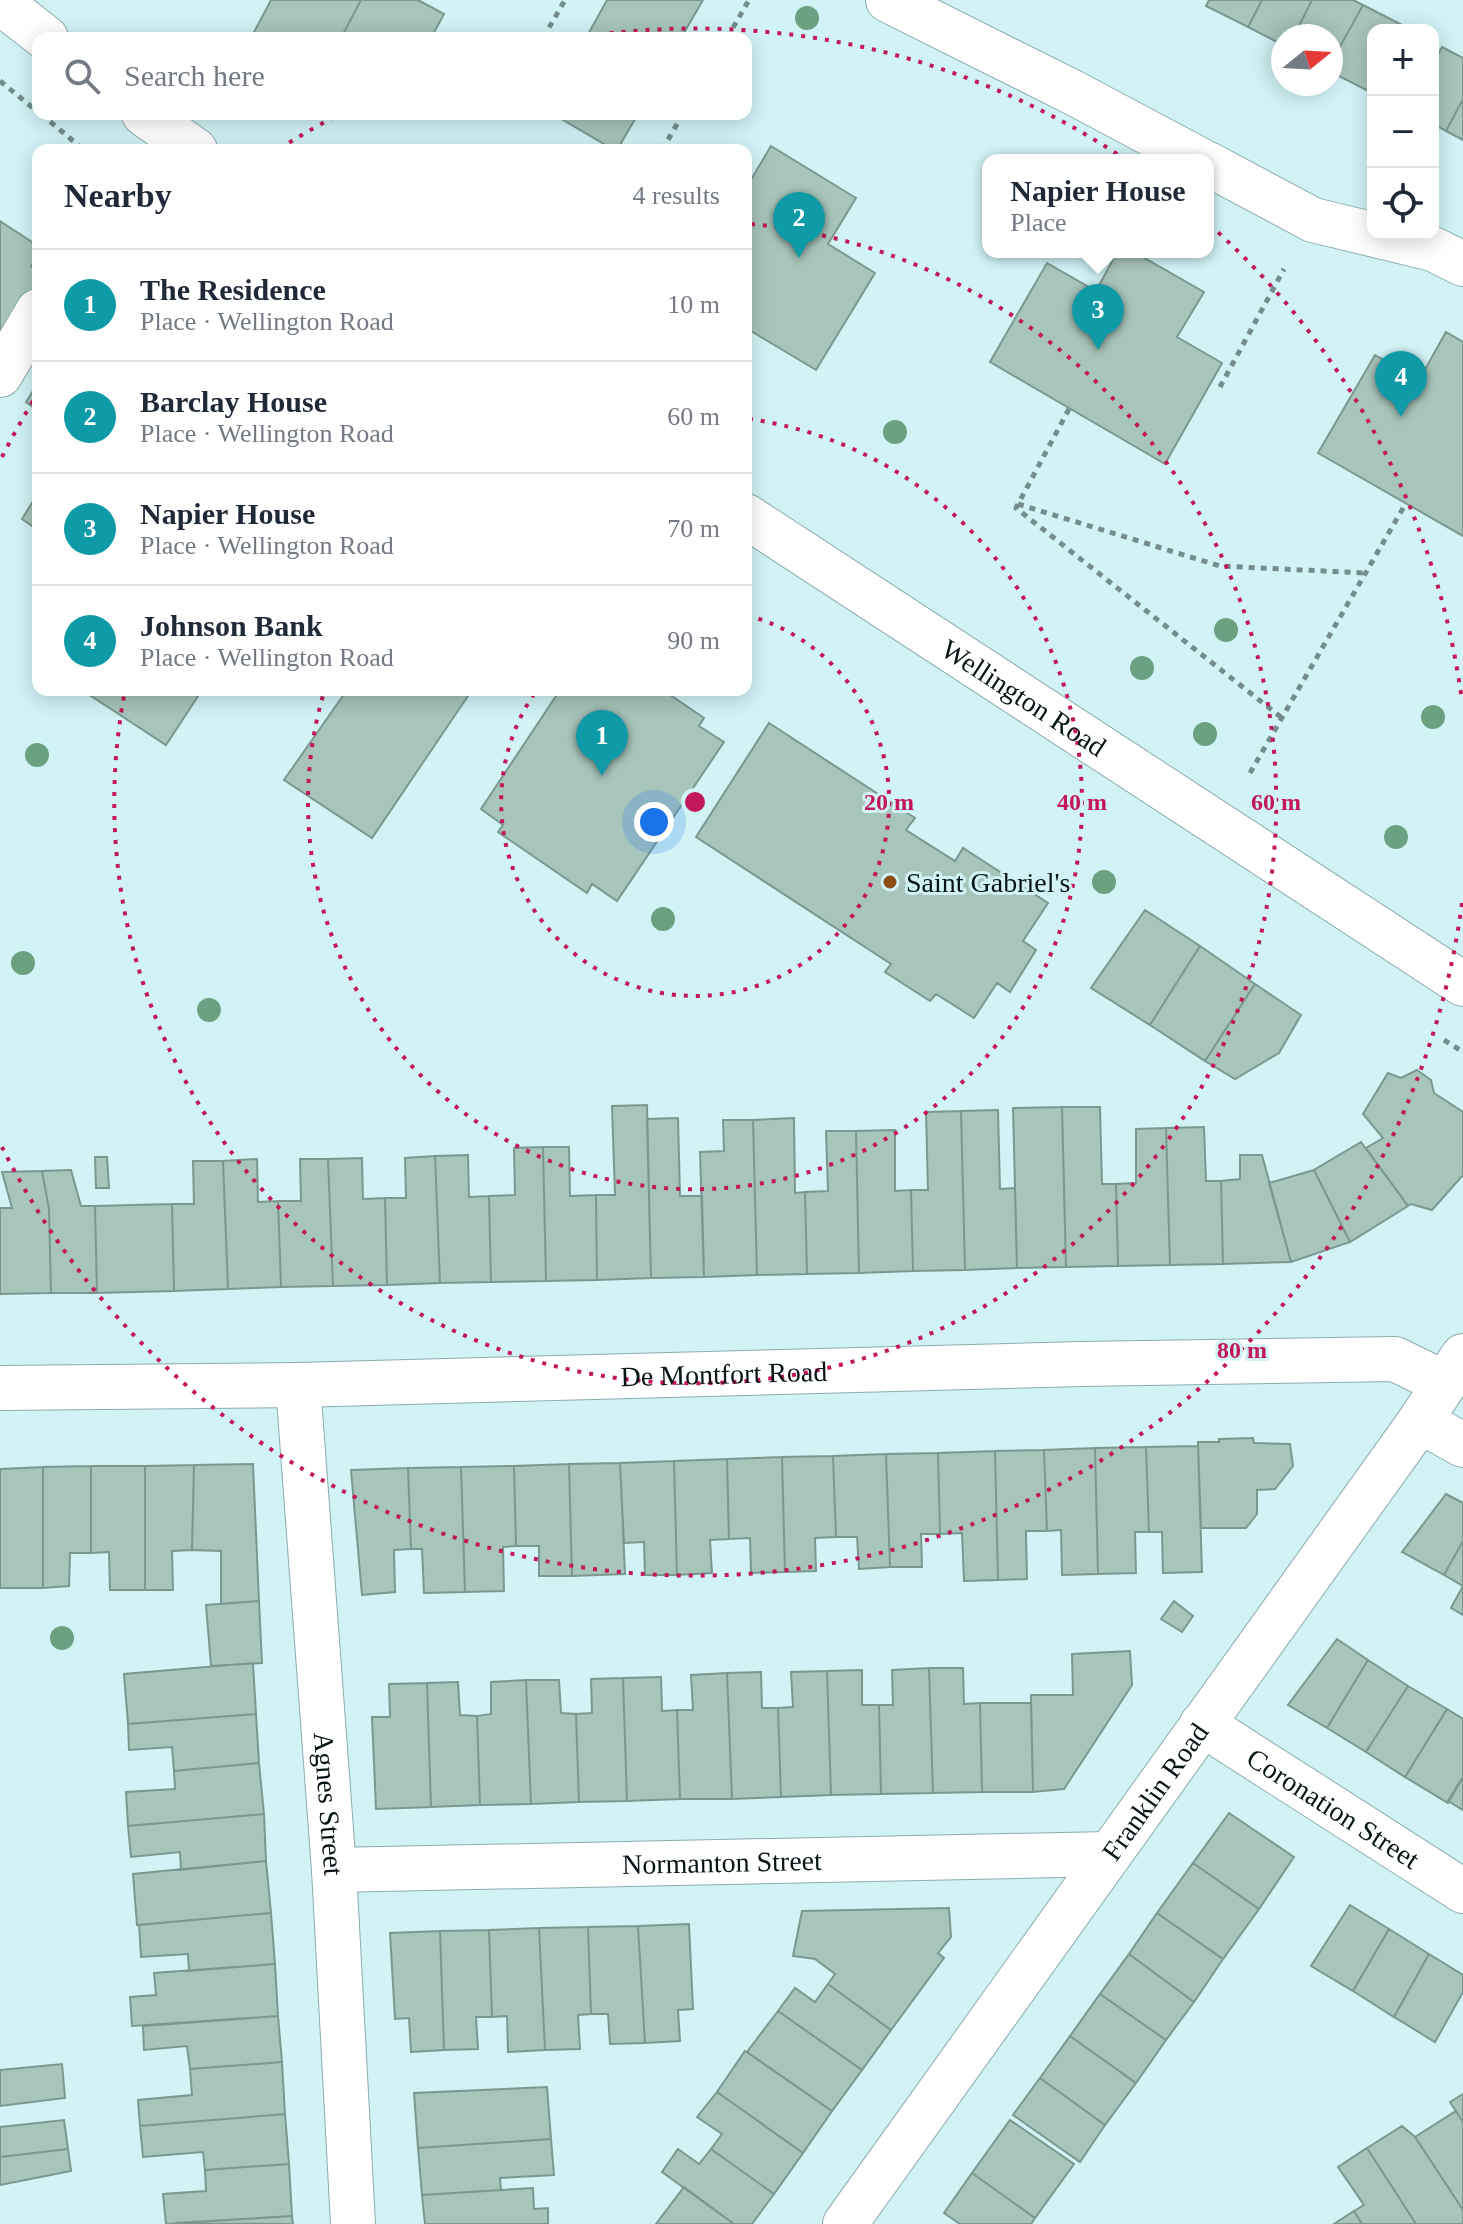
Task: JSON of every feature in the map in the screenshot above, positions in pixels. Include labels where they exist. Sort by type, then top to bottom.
[{"type":"street","points":[[888,0],[1189,154]]},
{"type":"street","points":[[0,2],[38,32]]},
{"type":"street","points":[[1214,167],[1313,220],[1433,249],[1463,264]]},
{"type":"street","points":[[0,375],[32,321]]},
{"type":"street","name":"Wellington Road","points":[[752,520],[1463,984]]},
{"type":"street","name":"De Montfort Road","points":[[0,1388],[298,1385],[1384,1359],[1453,1369]]},
{"type":"street","name":"Franklin Road","points":[[845,2224],[1420,1421],[1453,1369]]},
{"type":"street","name":"Agnes Street","points":[[298,1385],[334,1870],[353,2224]]},
{"type":"street","points":[[1420,1421],[1463,1445]]},
{"type":"street","name":"Coronation Street","points":[[1202,1724],[1463,1891]]},
{"type":"street","name":"Normanton Street","points":[[334,1870],[1109,1854]]},
{"type":"path","points":[[546,32],[565,0]]},
{"type":"path","points":[[730,32],[749,0]]},
{"type":"path","points":[[0,81],[32,107]]},
{"type":"path","points":[[48,120],[77,144]]},
{"type":"path","points":[[666,144],[680,120]]},
{"type":"path","points":[[1220,387],[1313,220]]},
{"type":"path","points":[[1069,409],[1016,508],[1282,718]]},
{"type":"path","points":[[1250,773],[1406,503]]},
{"type":"path","points":[[1018,504],[1220,566],[1365,573]]},
{"type":"building","points":[[271,0],[361,0],[344,32],[254,32]]},
{"type":"building","points":[[361,0],[418,0],[444,14],[434,32],[344,32]]},
{"type":"building","points":[[607,0],[703,0],[684,32],[589,32]]},
{"type":"building","points":[[1209,0],[1262,0],[1248,27],[1206,6]]},
{"type":"building","points":[[1262,0],[1312,0],[1300,24],[1271,24],[1271,39],[1248,27]]},
{"type":"building","points":[[1312,0],[1353,0],[1363,5],[1343,41],[1343,24],[1300,24]]},
{"type":"building","points":[[1363,5],[1400,24],[1367,24],[1367,90],[1343,78],[1343,41]]},
{"type":"building","points":[[1442,47],[1463,58],[1463,99],[1446,131],[1439,127],[1439,53]]},
{"type":"building","points":[[1463,99],[1463,140],[1446,131]]},
{"type":"building","points":[[563,120],[634,120],[620,144],[604,144]]},
{"type":"building","points":[[771,146],[856,198],[828,244],[875,273],[816,370],[752,332],[752,178]]},
{"type":"building","points":[[0,221],[32,242],[32,295],[7,334],[0,329]]},
{"type":"building","points":[[1114,258],[1144,258],[1204,292],[1177,337],[1222,363],[1165,464],[990,362],[1047,263],[1096,291]]},
{"type":"building","points":[[1446,332],[1463,342],[1463,536],[1318,453],[1375,355],[1419,380]]},
{"type":"building","points":[[32,392],[32,406],[26,402]]},
{"type":"building","points":[[32,503],[32,526],[22,519]]},
{"type":"building","points":[[91,696],[198,696],[166,745]]},
{"type":"building","points":[[343,696],[468,696],[372,838],[284,780]]},
{"type":"building","points":[[556,696],[672,696],[704,718],[699,726],[724,742],[617,901],[592,884],[587,893],[498,832],[503,825],[481,809]]},
{"type":"building","name":"Saint Gabriel's","points":[[769,723],[915,818],[906,830],[955,861],[963,848],[1048,903],[1023,941],[1036,950],[1010,992],[997,983],[974,1018],[936,994],[930,1001],[885,972],[891,964],[696,837]]},
{"type":"building","points":[[1145,910],[1200,946],[1150,1025],[1091,988]]},
{"type":"building","points":[[1200,946],[1255,984],[1205,1061],[1150,1025]]},
{"type":"building","points":[[1255,984],[1301,1015],[1279,1053],[1235,1079],[1205,1061]]},
{"type":"building","points":[[1417,1070],[1431,1080],[1434,1093],[1463,1112],[1463,1175],[1432,1210],[1411,1204],[1408,1206],[1366,1148],[1383,1138],[1363,1114],[1388,1073],[1401,1078]]},
{"type":"building","points":[[647,1105],[651,1278],[597,1280],[596,1195],[615,1195],[612,1106]]},
{"type":"building","points":[[1062,1107],[1066,1267],[1017,1268],[1013,1108]]},
{"type":"building","points":[[1062,1107],[1100,1107],[1102,1184],[1116,1184],[1118,1266],[1066,1267]]},
{"type":"building","points":[[998,1110],[1000,1189],[1015,1188],[1017,1268],[965,1270],[961,1111]]},
{"type":"building","points":[[961,1111],[965,1270],[913,1271],[911,1190],[928,1190],[926,1112]]},
{"type":"building","points":[[678,1118],[680,1196],[702,1196],[704,1277],[651,1278],[647,1119]]},
{"type":"building","points":[[794,1118],[795,1193],[805,1192],[807,1274],[757,1275],[753,1120]]},
{"type":"building","points":[[723,1120],[753,1120],[757,1275],[704,1277],[700,1152],[724,1151]]},
{"type":"building","points":[[1204,1127],[1206,1181],[1221,1181],[1223,1264],[1170,1265],[1166,1128]]},
{"type":"building","points":[[1166,1128],[1170,1265],[1118,1266],[1116,1184],[1136,1183],[1136,1129]]},
{"type":"building","points":[[895,1130],[895,1191],[911,1190],[913,1271],[859,1273],[856,1131]]},
{"type":"building","points":[[826,1131],[856,1131],[859,1273],[807,1274],[805,1192],[828,1191]]},
{"type":"building","points":[[1361,1142],[1408,1206],[1350,1242],[1314,1170]]},
{"type":"building","points":[[543,1147],[546,1281],[491,1282],[489,1196],[515,1195],[514,1148]]},
{"type":"building","points":[[543,1147],[569,1147],[570,1196],[596,1195],[597,1280],[546,1281]]},
{"type":"building","points":[[468,1155],[469,1197],[489,1196],[491,1282],[440,1283],[435,1156]]},
{"type":"building","points":[[1240,1155],[1262,1155],[1291,1262],[1223,1264],[1221,1181],[1240,1179]]},
{"type":"building","points":[[435,1156],[440,1283],[387,1285],[385,1198],[406,1198],[405,1158]]},
{"type":"building","points":[[95,1157],[107,1157],[109,1188],[96,1188]]},
{"type":"building","points":[[362,1158],[363,1199],[385,1198],[387,1285],[333,1286],[328,1159]]},
{"type":"building","points":[[257,1159],[258,1202],[278,1201],[281,1287],[228,1289],[223,1161]]},
{"type":"building","points":[[300,1159],[328,1159],[333,1286],[281,1287],[278,1201],[301,1201]]},
{"type":"building","points":[[193,1161],[223,1161],[228,1289],[174,1291],[172,1204],[194,1204]]},
{"type":"building","points":[[71,1170],[81,1206],[95,1206],[97,1293],[51,1293],[49,1209],[42,1171]]},
{"type":"building","points":[[1314,1170],[1350,1242],[1291,1262],[1269,1183]]},
{"type":"building","points":[[42,1171],[49,1209],[51,1293],[0,1294],[0,1208],[12,1208],[2,1172]]},
{"type":"building","points":[[172,1204],[174,1291],[97,1293],[95,1206]]},
{"type":"building","points":[[1253,1438],[1254,1443],[1290,1444],[1293,1466],[1275,1489],[1257,1490],[1257,1514],[1246,1528],[1201,1528],[1198,1442]]},
{"type":"building","points":[[1198,1446],[1202,1572],[1163,1573],[1162,1532],[1149,1532],[1146,1447]]},
{"type":"building","points":[[1146,1447],[1149,1532],[1135,1532],[1136,1573],[1098,1574],[1095,1448]]},
{"type":"building","points":[[1095,1448],[1098,1574],[1062,1575],[1061,1530],[1047,1531],[1044,1450]]},
{"type":"building","points":[[1044,1450],[1047,1531],[1026,1531],[1027,1579],[998,1580],[995,1451]]},
{"type":"building","points":[[995,1451],[998,1580],[964,1581],[962,1533],[940,1534],[938,1453]]},
{"type":"building","points":[[938,1453],[940,1534],[921,1534],[922,1567],[890,1567],[886,1454]]},
{"type":"building","points":[[886,1454],[890,1567],[859,1569],[857,1537],[836,1537],[833,1456]]},
{"type":"building","points":[[833,1456],[836,1537],[815,1538],[816,1571],[785,1572],[782,1457]]},
{"type":"building","points":[[782,1457],[785,1572],[751,1573],[750,1538],[729,1539],[727,1459]]},
{"type":"building","points":[[727,1459],[729,1539],[710,1540],[712,1573],[677,1575],[674,1461]]},
{"type":"building","points":[[674,1461],[677,1575],[645,1575],[644,1542],[624,1543],[620,1463]]},
{"type":"building","points":[[620,1463],[625,1574],[572,1576],[569,1464]]},
{"type":"building","points":[[253,1464],[259,1601],[221,1604],[221,1551],[192,1550],[194,1465]]},
{"type":"building","points":[[569,1464],[572,1576],[539,1576],[539,1546],[516,1546],[514,1466]]},
{"type":"building","points":[[194,1465],[192,1550],[172,1551],[173,1590],[145,1590],[145,1466]]},
{"type":"building","points":[[91,1466],[145,1466],[145,1590],[110,1590],[109,1552],[91,1553]]},
{"type":"building","points":[[91,1466],[91,1553],[70,1553],[69,1586],[43,1588],[43,1467]]},
{"type":"building","points":[[514,1466],[516,1546],[503,1547],[504,1591],[465,1592],[461,1467]]},
{"type":"building","points":[[43,1467],[43,1588],[0,1588],[0,1469]]},
{"type":"building","points":[[461,1467],[465,1592],[424,1593],[422,1549],[411,1549],[408,1468]]},
{"type":"building","points":[[408,1468],[411,1549],[394,1550],[395,1592],[362,1595],[351,1470]]},
{"type":"building","points":[[1446,1494],[1463,1503],[1463,1541],[1444,1575],[1402,1552]]},
{"type":"building","points":[[1463,1541],[1463,1586],[1444,1575]]},
{"type":"building","points":[[1463,1586],[1463,1615],[1451,1608]]},
{"type":"building","points":[[259,1601],[262,1663],[211,1666],[206,1605]]},
{"type":"building","points":[[1174,1601],[1193,1616],[1182,1632],[1161,1619]]},
{"type":"building","points":[[1337,1639],[1368,1660],[1327,1728],[1288,1705]]},
{"type":"building","points":[[1130,1651],[1132,1685],[1064,1789],[1033,1792],[1031,1695],[1073,1695],[1072,1654]]},
{"type":"building","points":[[1368,1660],[1408,1686],[1366,1752],[1327,1728]]},
{"type":"building","points":[[253,1663],[256,1714],[128,1724],[124,1674]]},
{"type":"building","points":[[929,1668],[963,1668],[964,1704],[980,1703],[982,1792],[933,1793]]},
{"type":"building","points":[[929,1668],[933,1793],[881,1794],[879,1705],[893,1705],[892,1670]]},
{"type":"building","points":[[862,1670],[862,1705],[879,1705],[881,1794],[831,1795],[827,1671]]},
{"type":"building","points":[[827,1671],[831,1795],[781,1797],[778,1708],[793,1707],[791,1672]]},
{"type":"building","points":[[761,1672],[762,1708],[778,1708],[781,1797],[732,1799],[727,1673]]},
{"type":"building","points":[[727,1673],[732,1799],[680,1799],[677,1710],[693,1710],[691,1675]]},
{"type":"building","points":[[661,1677],[662,1711],[677,1710],[680,1799],[627,1801],[623,1678]]},
{"type":"building","points":[[623,1678],[627,1801],[579,1802],[576,1714],[592,1713],[591,1679]]},
{"type":"building","points":[[526,1680],[559,1680],[561,1713],[576,1714],[579,1802],[531,1804]]},
{"type":"building","points":[[526,1680],[531,1804],[480,1805],[477,1716],[491,1714],[491,1682]]},
{"type":"building","points":[[458,1682],[460,1715],[477,1716],[480,1805],[431,1807],[427,1683]]},
{"type":"building","points":[[427,1683],[431,1807],[376,1809],[372,1717],[390,1717],[389,1684]]},
{"type":"building","points":[[1408,1686],[1447,1709],[1405,1777],[1366,1752]]},
{"type":"building","points":[[980,1703],[1031,1703],[1033,1792],[982,1792]]},
{"type":"building","points":[[1447,1709],[1463,1719],[1463,1777],[1448,1803],[1405,1777]]},
{"type":"building","points":[[256,1714],[259,1763],[174,1771],[172,1747],[129,1750],[128,1724]]},
{"type":"building","points":[[259,1763],[264,1814],[128,1826],[126,1792],[175,1789],[174,1771]]},
{"type":"building","points":[[1463,1777],[1463,1810],[1448,1801]]},
{"type":"building","points":[[1229,1813],[1294,1857],[1259,1909],[1193,1863]]},
{"type":"building","points":[[264,1814],[266,1861],[181,1870],[180,1852],[131,1857],[128,1826]]},
{"type":"building","points":[[266,1861],[271,1913],[137,1925],[133,1874]]},
{"type":"building","points":[[1193,1863],[1259,1909],[1223,1959],[1157,1913]]},
{"type":"building","points":[[1350,1905],[1389,1929],[1353,1991],[1311,1966]]},
{"type":"building","points":[[949,1908],[951,1937],[938,1953],[944,1958],[891,2030],[828,1984],[835,1974],[815,1959],[793,1956],[802,1911]]},
{"type":"building","points":[[271,1913],[275,1964],[189,1971],[188,1954],[141,1957],[139,1925]]},
{"type":"building","points":[[1157,1913],[1223,1959],[1194,2002],[1129,1954]]},
{"type":"building","points":[[689,1924],[693,2009],[678,2010],[680,2041],[645,2043],[638,1926]]},
{"type":"building","points":[[638,1926],[645,2043],[610,2044],[608,2014],[591,2014],[588,1927]]},
{"type":"building","points":[[588,1927],[591,2014],[578,2015],[580,2049],[545,2050],[539,1928]]},
{"type":"building","points":[[539,1928],[545,2050],[508,2052],[507,2016],[492,2017],[489,1930]]},
{"type":"building","points":[[1389,1929],[1429,1954],[1394,2017],[1353,1991]]},
{"type":"building","points":[[489,1930],[492,2017],[476,2017],[478,2049],[444,2050],[440,1931]]},
{"type":"building","points":[[440,1931],[444,2050],[411,2052],[409,2018],[395,2019],[390,1933]]},
{"type":"building","points":[[1129,1954],[1194,2002],[1166,2040],[1100,1994]]},
{"type":"building","points":[[1429,1954],[1463,1975],[1463,1992],[1435,2042],[1394,2017]]},
{"type":"building","points":[[275,1964],[278,2016],[132,2026],[130,1997],[156,1995],[154,1973]]},
{"type":"building","points":[[828,1984],[891,2030],[862,2070],[778,2011],[795,1988],[815,2002]]},
{"type":"building","points":[[1100,1994],[1166,2040],[1136,2083],[1070,2036]]},
{"type":"building","points":[[778,2011],[862,2070],[832,2111],[747,2052]]},
{"type":"building","points":[[278,2016],[282,2062],[190,2069],[187,2046],[144,2050],[143,2026]]},
{"type":"building","points":[[1070,2036],[1136,2083],[1105,2125],[1040,2078]]},
{"type":"building","points":[[745,2051],[832,2111],[803,2153],[717,2092]]},
{"type":"building","points":[[282,2062],[285,2114],[140,2126],[138,2100],[192,2095],[190,2069]]},
{"type":"building","points":[[62,2064],[65,2098],[0,2106],[0,2070]]},
{"type":"building","points":[[1040,2078],[1105,2125],[1080,2162],[1013,2115]]},
{"type":"building","points":[[547,2087],[551,2139],[418,2148],[414,2093]]},
{"type":"building","points":[[717,2092],[803,2153],[774,2194],[711,2149],[722,2134],[697,2117]]},
{"type":"building","points":[[1463,2094],[1463,2122],[1450,2102]]},
{"type":"building","points":[[1456,2111],[1463,2122],[1463,2210],[1415,2137]]},
{"type":"building","points":[[285,2114],[289,2164],[205,2170],[203,2152],[143,2157],[140,2126]]},
{"type":"building","points":[[64,2120],[68,2149],[0,2157],[0,2127]]},
{"type":"building","points":[[1010,2120],[1074,2164],[1035,2218],[972,2173]]},
{"type":"building","points":[[1402,2126],[1415,2137],[1463,2210],[1463,2224],[1416,2224],[1367,2148]]},
{"type":"building","points":[[551,2139],[554,2175],[500,2178],[501,2190],[422,2195],[418,2148]]},
{"type":"building","points":[[1367,2148],[1416,2224],[1362,2224],[1354,2211],[1364,2205],[1338,2167]]},
{"type":"building","points":[[68,2149],[71,2171],[0,2185],[0,2157]]},
{"type":"building","points":[[678,2149],[699,2164],[711,2149],[774,2194],[752,2224],[734,2224],[662,2172]]},
{"type":"building","points":[[289,2164],[292,2216],[166,2224],[163,2194],[206,2191],[205,2170]]},
{"type":"building","points":[[972,2173],[1035,2218],[1031,2224],[960,2224],[944,2213]]},
{"type":"building","points":[[684,2187],[734,2224],[656,2224]]},
{"type":"building","points":[[533,2188],[534,2209],[548,2208],[548,2224],[425,2224],[422,2195]]},
{"type":"building","points":[[1354,2211],[1362,2224],[1334,2224]]},
{"type":"building","points":[[292,2216],[293,2224],[175,2223]]},
{"type":"place","name":"Barclay House","points":[[799,258]]},
{"type":"place","name":"Napier House","points":[[1098,350]]},
{"type":"place","name":"Johnson Bank","points":[[1401,417]]},
{"type":"place","name":"The Residence","points":[[602,776]]},
{"type":"place","name":"Saint Gabriel's","points":[[890,882]]}]
